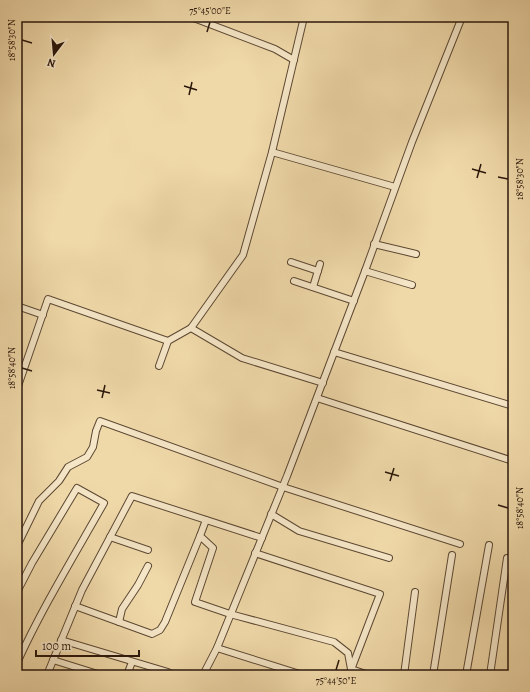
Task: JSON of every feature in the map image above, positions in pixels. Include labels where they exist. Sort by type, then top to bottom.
[{"type":"street","points":[[191,17],[275,49],[294,60]]},
{"type":"street","points":[[159,366],[168,341],[191,328],[243,255],[272,152],[304,17]]},
{"type":"street","points":[[203,675],[216,648],[283,487],[354,301],[412,142],[462,17]]},
{"type":"street","points":[[272,152],[396,187]]},
{"type":"street","points":[[374,244],[416,254]]},
{"type":"street","points":[[291,262],[318,271]]},
{"type":"street","points":[[313,287],[320,264]]},
{"type":"street","points":[[365,271],[412,285]]},
{"type":"street","points":[[294,281],[354,301]]},
{"type":"street","points":[[17,389],[48,299],[168,341]]},
{"type":"street","points":[[17,306],[43,315]]},
{"type":"street","points":[[191,328],[242,358],[323,383]]},
{"type":"street","points":[[334,352],[513,406]]},
{"type":"street","points":[[317,398],[513,461]]},
{"type":"street","points":[[17,546],[40,500],[59,481],[68,467],[87,457],[93,447],[96,431],[100,421],[283,487],[460,544]]},
{"type":"street","points":[[17,592],[32,563],[77,488],[104,504],[67,567],[27,641],[17,663]]},
{"type":"street","points":[[47,675],[74,606],[132,496],[262,538]]},
{"type":"street","points":[[272,514],[298,530],[389,558]]},
{"type":"street","points":[[74,606],[152,634],[160,630],[165,622],[206,520]]},
{"type":"street","points":[[200,536],[213,548],[195,602],[230,614],[334,642],[348,653],[350,672]]},
{"type":"street","points":[[110,537],[148,550]]},
{"type":"street","points":[[466,675],[489,545]]},
{"type":"street","points":[[255,554],[380,594],[350,672]]},
{"type":"street","points":[[434,675],[452,555]]},
{"type":"street","points":[[490,675],[507,558]]},
{"type":"street","points":[[119,622],[122,609],[138,585],[148,566]]},
{"type":"street","points":[[404,675],[415,592]]},
{"type":"street","points":[[61,640],[168,672],[167,675]]},
{"type":"street","points":[[216,648],[303,675]]},
{"type":"street","points":[[53,660],[101,675]]},
{"type":"street","points":[[127,675],[132,662]]},
{"type":"street","points":[[350,672],[369,675]]}]
